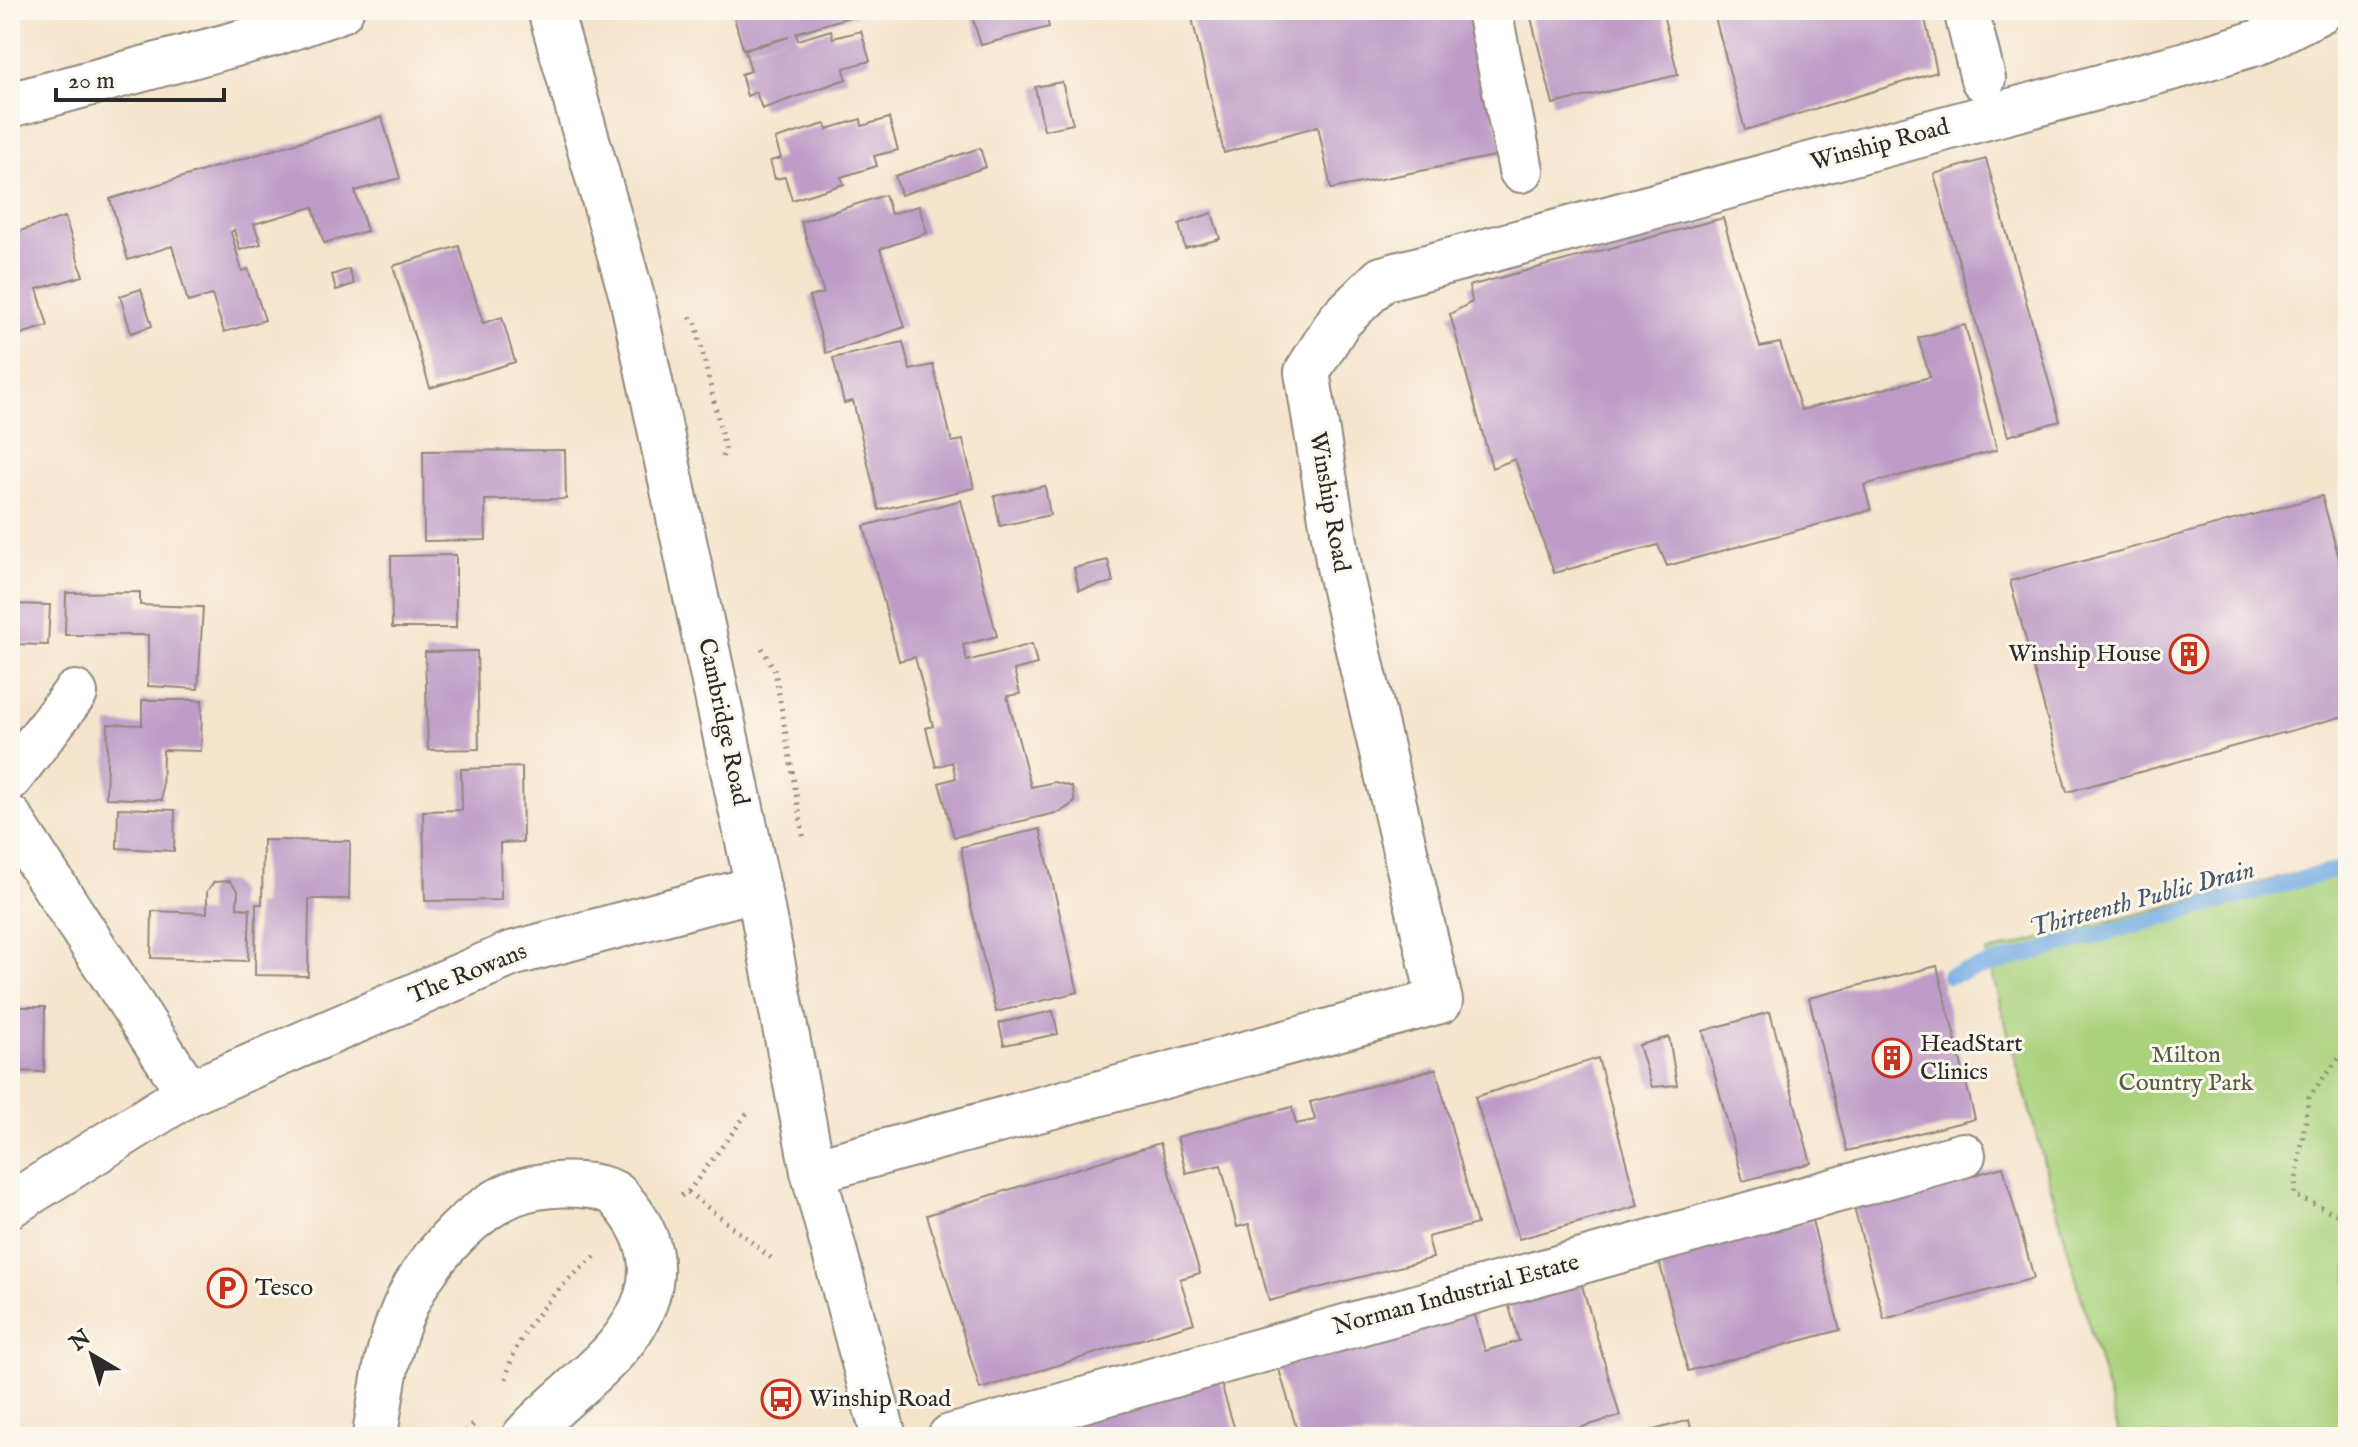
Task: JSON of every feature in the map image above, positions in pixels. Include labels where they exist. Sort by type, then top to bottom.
[{"type":"street","points":[[10,105],[276,33],[341,10]]},
{"type":"street","name":"Cambridge Road","points":[[550,10],[632,297],[758,888],[813,1171],[884,1437]]},
{"type":"street","points":[[1489,10],[1521,170]]},
{"type":"street","points":[[1966,10],[1983,79]]},
{"type":"street","name":"Winship Road","points":[[813,1171],[1440,1001],[1340,572],[1307,372],[1339,321],[1382,279],[2259,42],[2322,10]]},
{"type":"street","points":[[10,778],[75,693]]},
{"type":"street","points":[[10,818],[189,1093]]},
{"type":"street","name":"The Rowans","points":[[10,1205],[189,1093],[511,954],[758,888]]},
{"type":"street","name":"Norman Industrial Estate","points":[[950,1437],[1963,1155]]},
{"type":"street","points":[[375,1437],[384,1375],[401,1315],[417,1284],[461,1256],[470,1221],[512,1194],[562,1182],[615,1193],[639,1222],[652,1257],[646,1297],[616,1352],[535,1435]]},
{"type":"path","points":[[2348,1046],[2309,1097],[2294,1195],[2348,1219]]},
{"type":"path","points":[[688,1192],[749,1110]]},
{"type":"green space","name":"Milton Country Park","points":[[2348,860],[2348,1437],[2120,1437],[1986,953]]},
{"type":"building","points":[[732,10],[872,10],[796,33],[798,40],[831,30],[833,38],[861,31],[870,61],[844,68],[846,79],[762,109],[756,92],[747,96],[741,74],[751,71],[745,50],[789,37],[743,49]]},
{"type":"building","points":[[970,10],[1044,10],[1049,27],[981,45]]},
{"type":"building","points":[[1190,10],[1469,10],[1504,154],[1331,189],[1318,126],[1224,153]]},
{"type":"building","points":[[1529,10],[1662,10],[1678,75],[1553,104]]},
{"type":"building","points":[[1713,10],[1923,10],[1937,72],[1745,130]]},
{"type":"building","points":[[1062,82],[1073,124],[1044,130],[1035,87]]},
{"type":"building","points":[[382,117],[400,178],[355,191],[367,231],[324,243],[313,207],[254,224],[261,244],[240,250],[234,230],[231,232],[242,271],[248,269],[265,320],[224,332],[212,295],[188,302],[172,246],[128,260],[110,199]]},
{"type":"building","points":[[889,118],[898,150],[874,156],[877,166],[841,177],[844,184],[792,200],[785,177],[775,179],[770,161],[781,158],[775,139],[825,124],[827,129],[861,119],[862,126]]},
{"type":"building","points":[[980,148],[986,167],[901,195],[895,176]]},
{"type":"building","points":[[1986,159],[2060,421],[2008,436],[1934,174]]},
{"type":"building","points":[[885,195],[891,214],[919,206],[927,233],[880,249],[905,327],[826,353],[809,297],[824,293],[801,222]]},
{"type":"building","points":[[1212,213],[1220,239],[1185,248],[1179,224]]},
{"type":"building","points":[[65,217],[83,276],[37,289],[48,326],[10,337],[10,234]]},
{"type":"building","points":[[1723,218],[1760,347],[1780,343],[1801,410],[1930,377],[1918,338],[1965,325],[1997,450],[1864,485],[1871,510],[1667,566],[1658,545],[1554,573],[1515,459],[1492,468],[1450,314],[1472,302],[1469,286]]},
{"type":"building","points":[[459,246],[483,323],[502,317],[515,362],[430,388],[393,266]]},
{"type":"building","points":[[349,269],[354,284],[336,290],[332,275]]},
{"type":"building","points":[[141,289],[152,326],[131,333],[120,296]]},
{"type":"building","points":[[903,342],[910,370],[933,365],[952,442],[963,440],[974,488],[879,510],[853,401],[844,403],[833,358]]},
{"type":"building","points":[[565,450],[566,499],[485,500],[486,540],[424,541],[423,451]]},
{"type":"building","points":[[1045,486],[1050,515],[1000,526],[994,496]]},
{"type":"building","name":"Winship House","points":[[2322,496],[2348,592],[2348,715],[2067,792],[2010,581]]},
{"type":"building","points":[[961,500],[997,636],[963,645],[967,661],[1032,644],[1037,664],[1014,670],[1020,694],[1007,696],[1031,787],[1055,782],[1072,787],[1075,802],[1060,812],[954,837],[939,783],[956,778],[952,762],[936,767],[926,728],[933,726],[915,657],[899,661],[864,526]]},
{"type":"building","points":[[456,555],[456,628],[392,628],[391,556]]},
{"type":"building","points":[[1108,560],[1113,582],[1079,590],[1074,568]]},
{"type":"building","points":[[140,592],[140,605],[203,607],[198,689],[148,686],[148,635],[65,635],[66,593]]},
{"type":"building","points":[[10,604],[50,605],[48,645],[10,644]]},
{"type":"building","points":[[477,651],[479,749],[428,750],[425,652]]},
{"type":"building","points":[[142,700],[202,700],[201,751],[163,750],[162,800],[106,798],[108,724],[142,725]]},
{"type":"building","points":[[522,767],[523,842],[500,843],[501,900],[425,901],[423,811],[462,810],[461,769]]},
{"type":"building","points":[[118,808],[175,810],[174,851],[117,848]]},
{"type":"building","points":[[1040,829],[1078,992],[996,1012],[970,902],[961,847]]},
{"type":"building","points":[[263,840],[350,841],[349,899],[309,899],[308,976],[255,975],[256,904],[262,904]]},
{"type":"building","points":[[230,881],[238,891],[237,908],[250,909],[248,961],[151,958],[152,911],[207,913],[207,891],[214,882]]},
{"type":"building","name":"HeadStart Clinics","points":[[1937,966],[1975,1119],[1847,1151],[1809,998]]},
{"type":"building","points":[[10,1007],[45,1007],[44,1072],[10,1071]]},
{"type":"building","points":[[1053,1011],[1058,1034],[1004,1045],[999,1023]]},
{"type":"building","points":[[1770,1012],[1811,1163],[1743,1181],[1703,1031]]},
{"type":"building","points":[[1669,1037],[1677,1085],[1652,1087],[1639,1045]]},
{"type":"building","points":[[1598,1058],[1638,1206],[1519,1239],[1475,1097]]},
{"type":"building","points":[[1436,1069],[1477,1224],[1428,1237],[1433,1258],[1269,1301],[1249,1224],[1237,1227],[1221,1165],[1186,1173],[1177,1137],[1292,1107],[1296,1124],[1315,1120],[1310,1102]]},
{"type":"building","points":[[1160,1143],[1200,1273],[1180,1279],[1194,1323],[980,1389],[927,1215]]},
{"type":"building","points":[[2003,1167],[2034,1278],[1884,1319],[1854,1208]]},
{"type":"building","points":[[1812,1220],[1840,1330],[1688,1371],[1659,1261]]},
{"type":"building","points":[[1579,1275],[1620,1416],[1548,1437],[1299,1437],[1278,1366],[1473,1309],[1485,1351],[1519,1341],[1506,1296]]},
{"type":"building","points":[[1219,1377],[1237,1437],[1035,1436]]},
{"type":"building","points":[[1689,1420],[1693,1437],[1633,1437],[1633,1436]]},
{"type":"waterway","name":"Thirteenth Public Drain","points":[[1949,976],[2348,867]]},
{"type":"place","name":"Winship House","points":[[2189,654]]},
{"type":"place","name":"HeadStart Clinics","points":[[1892,1058]]},
{"type":"place","name":"Tesco","points":[[227,1288]]},
{"type":"place","name":"Winship Road","points":[[781,1399]]}]
